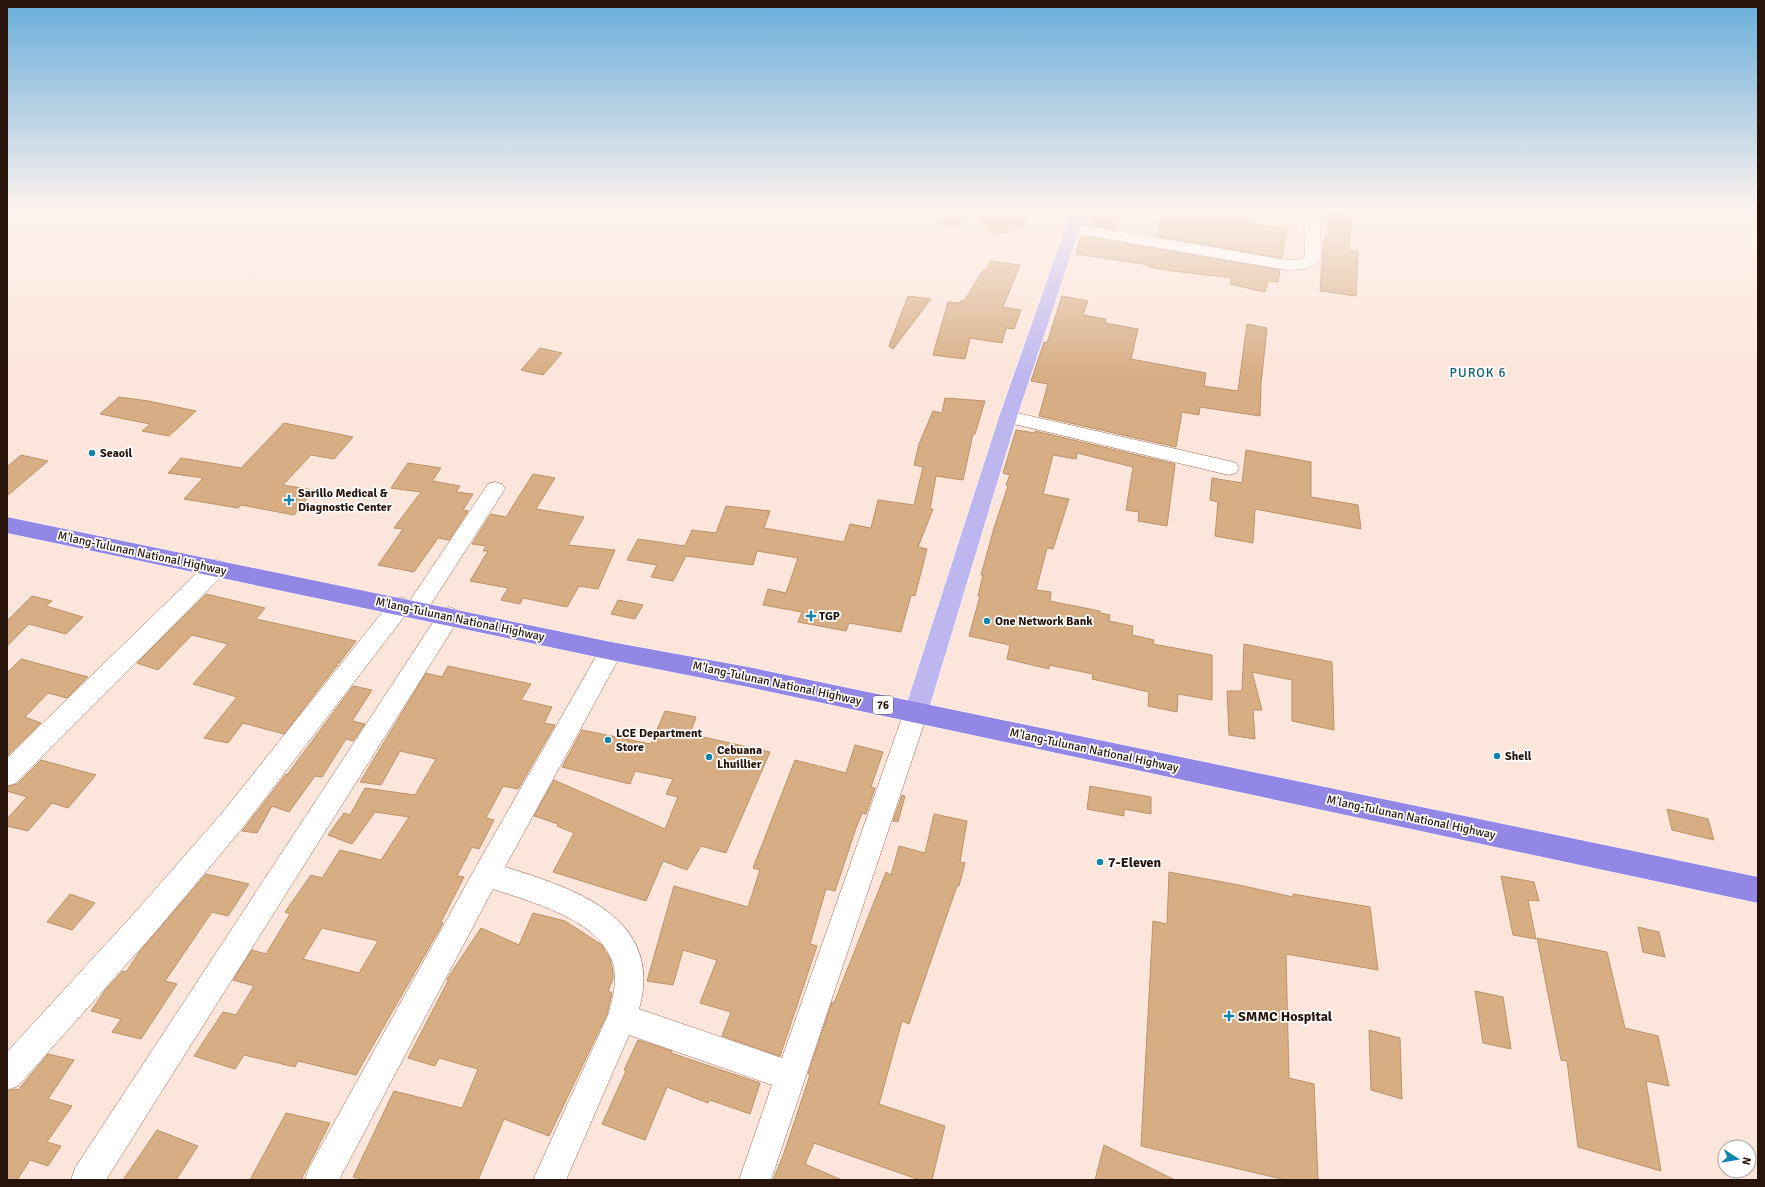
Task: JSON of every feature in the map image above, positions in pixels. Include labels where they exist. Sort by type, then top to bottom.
[{"type":"highway","name":"M'lang-Tulunan National Highway","points":[[7,525],[611,651],[748,677],[916,712],[1758,890]]},
{"type":"main road","points":[[916,712],[1008,417],[1060,264]]},
{"type":"street","points":[[1283,264],[1303,264]]},
{"type":"street","points":[[1008,417],[1229,468]]},
{"type":"street","points":[[7,1075],[148,919],[226,828],[408,608],[495,490]]},
{"type":"street","points":[[7,775],[216,568]]},
{"type":"street","points":[[87,1180],[449,616]]},
{"type":"street","points":[[321,1180],[487,874],[611,651]]},
{"type":"street","points":[[755,1180],[916,712]]},
{"type":"street","points":[[487,874],[575,905],[600,920],[613,933],[623,950],[628,970],[628,995],[622,1018],[549,1180]]},
{"type":"street","points":[[622,1018],[790,1076]]},
{"type":"building","points":[[989,264],[1020,265],[1003,307],[1021,310],[1014,329],[1006,328],[1002,343],[970,338],[965,359],[933,355],[948,302],[960,303],[961,301],[964,301],[983,270],[986,271]]},
{"type":"building","points":[[1145,264],[1247,264],[1280,270],[1278,282],[1268,281],[1265,292],[1230,284],[1232,278],[1173,271],[1149,267],[1149,265]]},
{"type":"building","points":[[1322,264],[1357,264],[1356,296],[1320,291]]},
{"type":"building","points":[[908,296],[931,299],[893,349],[889,346]]},
{"type":"building","points":[[1062,296],[1088,301],[1083,315],[1106,319],[1105,323],[1138,329],[1131,359],[1206,373],[1204,386],[1238,391],[1247,324],[1267,328],[1261,383],[1260,416],[1200,407],[1199,415],[1182,412],[1176,447],[1039,416],[1048,384],[1031,381],[1044,342],[1047,343]]},
{"type":"building","points":[[540,348],[562,353],[543,375],[521,370]]},
{"type":"building","points":[[119,397],[148,401],[196,411],[169,436],[142,431],[150,424],[100,414]]},
{"type":"building","points":[[945,398],[985,401],[975,434],[973,434],[963,480],[936,476],[930,509],[933,509],[918,547],[927,549],[915,596],[911,595],[901,632],[849,623],[846,631],[798,622],[802,612],[763,605],[768,589],[786,593],[798,558],[757,551],[753,565],[686,556],[673,581],[651,577],[657,565],[627,560],[638,539],[685,546],[692,530],[716,533],[726,506],[770,511],[764,528],[844,542],[850,524],[871,528],[878,500],[914,505],[923,467],[914,465],[919,444],[933,411],[942,413]]},
{"type":"building","points":[[284,423],[353,437],[334,459],[311,455],[283,485],[314,490],[294,515],[241,505],[238,508],[184,499],[203,478],[168,473],[181,458],[241,468]]},
{"type":"building","points":[[1016,430],[1035,433],[1035,431],[1175,464],[1167,526],[1138,521],[1139,512],[1126,510],[1133,467],[1077,453],[1076,459],[1053,455],[1043,494],[1069,499],[1053,549],[1047,548],[1036,590],[1051,592],[1050,601],[1100,611],[1100,613],[1110,615],[1109,621],[1133,626],[1132,635],[1154,640],[1153,644],[1212,655],[1212,700],[1178,694],[1177,712],[1148,706],[1149,692],[1092,679],[1093,674],[1049,665],[1049,669],[1007,659],[1010,645],[969,636],[980,596],[978,596],[983,575],[981,575],[994,528],[1008,486],[1006,485],[1010,475],[1003,473]]},
{"type":"building","points":[[1246,450],[1311,462],[1311,497],[1358,505],[1361,529],[1255,509],[1253,543],[1215,536],[1218,502],[1210,500],[1212,478],[1242,483]]},
{"type":"building","points":[[21,455],[48,461],[7,496],[7,467]]},
{"type":"building","points":[[408,463],[441,468],[432,481],[460,486],[456,492],[473,494],[463,510],[468,511],[449,540],[438,538],[414,572],[378,565],[403,529],[394,528],[421,492],[391,488]]},
{"type":"building","points":[[533,474],[555,478],[536,509],[584,517],[568,545],[615,550],[598,589],[579,586],[567,607],[523,598],[520,604],[501,600],[508,588],[470,581],[488,551],[483,551],[486,546],[472,544],[491,514],[506,517]]},
{"type":"building","points":[[206,594],[265,608],[256,619],[356,641],[284,734],[243,723],[228,743],[204,738],[237,697],[193,684],[228,644],[192,635],[158,670],[137,663]]},
{"type":"building","points":[[32,596],[52,601],[46,606],[83,617],[66,634],[29,624],[7,646],[7,621]]},
{"type":"building","points":[[618,600],[643,605],[635,619],[611,614]]},
{"type":"building","points":[[1244,644],[1332,662],[1334,730],[1292,721],[1292,680],[1252,672],[1262,710],[1253,710],[1255,739],[1229,735],[1227,691],[1242,691]]},
{"type":"building","points":[[21,659],[88,677],[67,698],[48,693],[25,717],[41,723],[7,756],[7,673]]},
{"type":"building","points":[[448,666],[531,684],[521,700],[552,707],[544,723],[555,725],[518,789],[503,786],[486,818],[494,820],[479,849],[472,847],[457,876],[464,877],[441,922],[443,923],[356,1075],[298,1061],[295,1067],[244,1055],[235,1069],[194,1056],[223,1012],[236,1015],[254,986],[233,980],[252,950],[266,954],[290,914],[285,912],[311,875],[322,878],[340,850],[381,860],[409,817],[375,812],[352,844],[328,835],[344,813],[350,815],[365,788],[415,795],[436,759],[400,751],[381,785],[360,782],[426,673],[442,677]],"holes":[[[322,928],[378,941],[359,973],[303,959]]]},
{"type":"building","points":[[353,686],[372,690],[352,721],[365,724],[353,741],[346,739],[322,777],[315,776],[289,812],[272,806],[257,833],[242,831],[286,774],[287,775]]},
{"type":"building","points":[[665,711],[696,717],[690,734],[770,752],[726,853],[701,846],[687,870],[663,861],[646,901],[553,872],[574,833],[557,826],[558,824],[534,816],[554,780],[665,829],[678,797],[666,794],[673,779],[635,771],[630,784],[562,767],[582,730],[651,744]]},
{"type":"building","points":[[855,745],[883,752],[871,787],[875,788],[866,814],[862,813],[856,828],[835,891],[826,889],[810,944],[817,946],[780,1056],[722,1036],[731,1012],[700,1003],[717,960],[683,950],[673,985],[647,981],[674,886],[748,907],[760,870],[753,868],[795,760],[846,773]]},
{"type":"building","points":[[41,760],[96,775],[68,808],[52,803],[28,831],[7,826],[7,819],[27,797],[7,791],[7,787],[17,784]]},
{"type":"building","points":[[1090,786],[1151,797],[1151,814],[1124,809],[1124,816],[1087,809]]},
{"type":"building","points":[[902,795],[905,796],[898,822],[893,821]]},
{"type":"building","points":[[1667,809],[1708,819],[1714,840],[1672,830]]},
{"type":"building","points":[[934,814],[967,821],[960,862],[965,863],[959,886],[957,886],[909,1024],[902,1021],[879,1104],[945,1126],[932,1180],[920,1180],[814,1143],[805,1164],[842,1180],[773,1180],[783,1156],[810,1075],[808,1074],[832,1002],[834,1003],[886,872],[891,875],[899,846],[925,853]]},
{"type":"building","points":[[1169,872],[1293,897],[1293,894],[1370,907],[1378,970],[1286,954],[1289,1078],[1314,1084],[1318,1180],[1286,1180],[1141,1146],[1153,921],[1167,924]]},
{"type":"building","points":[[206,874],[249,884],[228,916],[212,912],[165,981],[177,984],[141,1039],[112,1032],[121,1019],[91,1011],[106,989],[123,971],[126,972],[140,951]]},
{"type":"building","points":[[1501,876],[1534,882],[1539,901],[1528,900],[1536,939],[1513,935]]},
{"type":"building","points":[[70,894],[95,903],[72,930],[47,922]]},
{"type":"building","points":[[533,913],[565,921],[602,945],[610,959],[613,972],[613,979],[608,991],[612,993],[607,1014],[549,1136],[504,1119],[478,1180],[366,1180],[353,1177],[394,1091],[462,1108],[478,1069],[439,1058],[435,1066],[408,1058],[448,981],[447,979],[481,928],[519,945]]},
{"type":"building","points":[[1638,927],[1659,932],[1665,957],[1643,952]]},
{"type":"building","points":[[1537,938],[1607,952],[1625,1028],[1658,1036],[1669,1086],[1646,1081],[1661,1171],[1578,1147],[1567,1061],[1561,1060]]},
{"type":"building","points":[[1475,991],[1503,997],[1511,1049],[1483,1043]]},
{"type":"building","points":[[1369,1030],[1400,1038],[1402,1099],[1371,1090]]},
{"type":"building","points":[[638,1040],[672,1051],[671,1053],[760,1083],[750,1114],[710,1100],[708,1103],[667,1087],[645,1140],[602,1124]]},
{"type":"building","points":[[48,1054],[74,1060],[48,1099],[72,1106],[47,1142],[61,1146],[48,1166],[30,1160],[17,1180],[7,1180],[7,1091],[15,1089],[18,1090]]},
{"type":"building","points":[[286,1113],[330,1123],[301,1180],[250,1180]]},
{"type":"building","points":[[157,1130],[198,1146],[176,1180],[123,1180]]},
{"type":"building","points":[[1104,1145],[1175,1180],[1095,1180]]},
{"type":"place","name":"Seaoil","points":[[92,453]]},
{"type":"place","name":"Sarillo Medical & Diagnostic Center","points":[[289,500]]},
{"type":"place","name":"TGP","points":[[811,616]]},
{"type":"place","name":"One Network Bank","points":[[987,621]]},
{"type":"place","name":"LCE Department Store","points":[[608,740]]},
{"type":"place","name":"Shell","points":[[1497,756]]},
{"type":"place","name":"Cebuana Lhuillier","points":[[709,757]]},
{"type":"place","name":"7-Eleven","points":[[1100,862]]},
{"type":"place","name":"SMMC Hospital","points":[[1229,1016]]},
{"type":"district","name":"PUROK 6","points":[[1478,372]]}]
